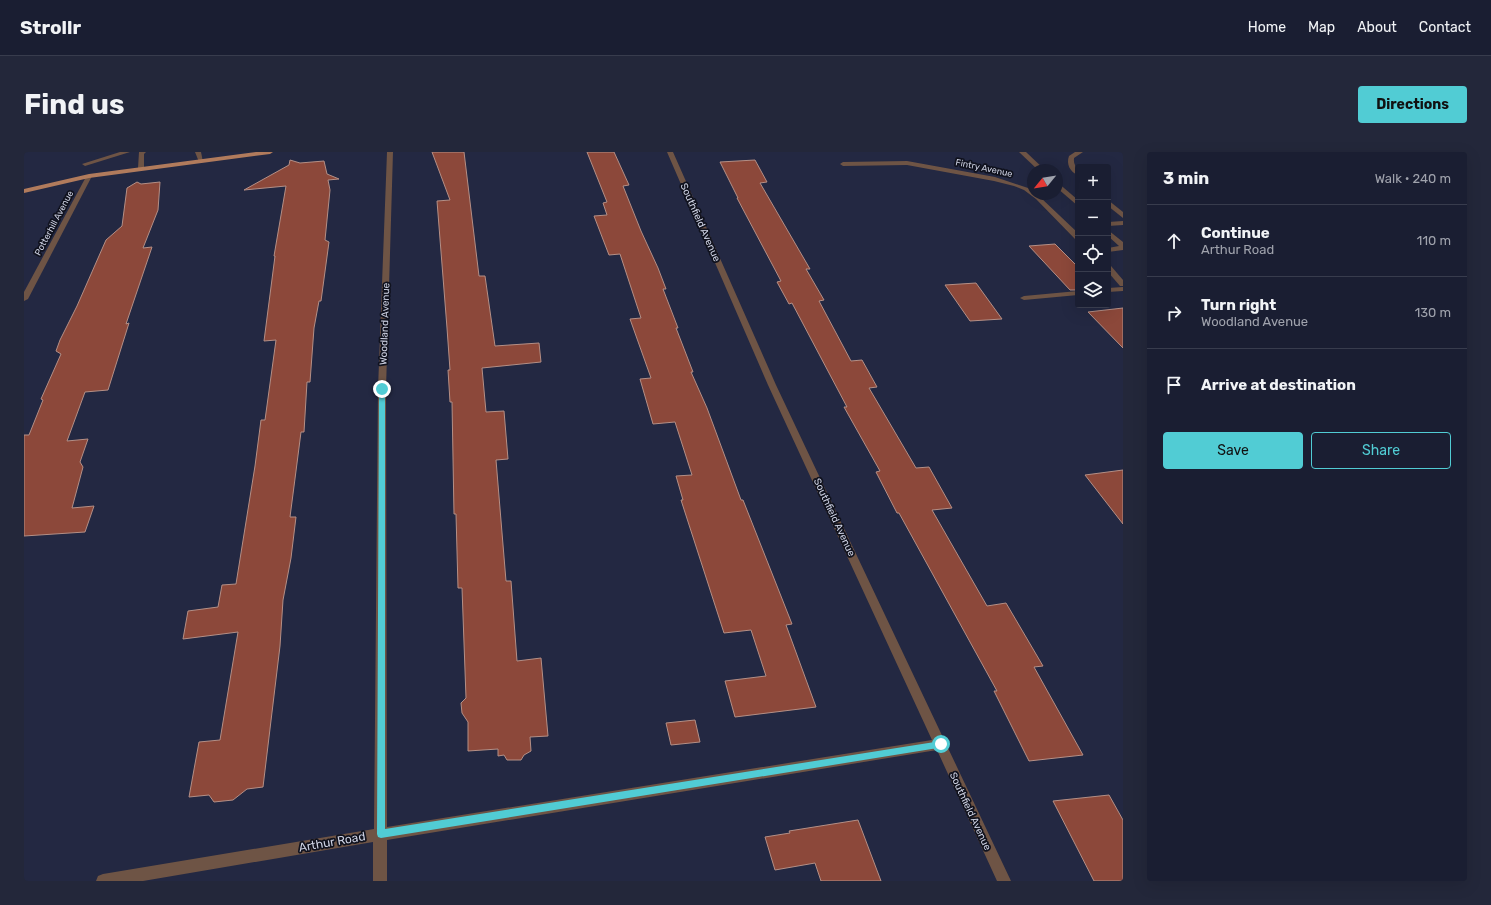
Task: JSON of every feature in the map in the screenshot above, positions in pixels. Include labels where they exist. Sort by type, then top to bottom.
[{"type":"main road","points":[[24,191],[89,176],[270,152]]},
{"type":"street","points":[[85,164],[127,152]]},
{"type":"street","points":[[141,168],[143,152]]},
{"type":"street","points":[[198,152],[201,161]]},
{"type":"street","name":"Woodland Avenue","points":[[380,881],[382,389],[390,152]]},
{"type":"street","name":"Southfield Avenue","points":[[670,152],[772,385],[1004,881]]},
{"type":"street","points":[[1022,152],[1035,164]]},
{"type":"street","points":[[1075,170],[1069,162],[1071,158],[1080,152]]},
{"type":"street","name":"Fintry Avenue","points":[[843,164],[908,163],[996,179],[1016,185],[1026,189],[1038,198],[1077,236]]},
{"type":"street","name":"Potterhill Avenue","points":[[24,299],[89,176]]},
{"type":"street","points":[[1063,190],[1075,201]]},
{"type":"street","points":[[1111,205],[1123,216]]},
{"type":"street","points":[[1111,224],[1123,223]]},
{"type":"street","points":[[1111,235],[1123,247]]},
{"type":"street","points":[[1111,249],[1123,247]]},
{"type":"street","points":[[1111,271],[1123,284]]},
{"type":"street","points":[[1111,290],[1123,289]]},
{"type":"street","points":[[1024,298],[1075,293]]},
{"type":"street","name":"Arthur Road","points":[[103,881],[381,834],[941,744]]},
{"type":"building","points":[[432,152],[464,152],[479,276],[485,276],[495,346],[539,343],[541,362],[482,368],[486,412],[504,411],[508,459],[496,460],[506,581],[511,581],[517,661],[541,658],[548,736],[530,737],[531,751],[524,755],[521,760],[507,760],[504,755],[498,756],[498,749],[468,751],[468,722],[462,713],[461,703],[466,698],[462,588],[458,588],[456,514],[454,514],[452,402],[450,402],[448,370],[450,370],[437,201],[450,200]]},
{"type":"building","points":[[587,152],[614,152],[629,185],[623,186],[666,289],[663,289],[693,372],[691,372],[707,408],[741,500],[743,500],[792,624],[786,625],[816,707],[735,717],[725,681],[766,676],[751,630],[724,633],[681,500],[683,500],[676,476],[692,475],[675,422],[653,424],[640,379],[651,378],[630,319],[641,318],[620,254],[609,255],[594,216],[607,215],[603,203],[607,202]]},
{"type":"building","points":[[290,160],[300,163],[324,161],[327,174],[339,179],[328,180],[330,190],[325,240],[329,242],[321,301],[319,301],[314,328],[310,382],[307,382],[304,432],[301,432],[290,517],[296,517],[291,558],[283,600],[280,646],[263,787],[247,789],[233,800],[214,802],[209,795],[189,797],[199,742],[220,740],[238,632],[183,639],[188,611],[218,607],[222,585],[236,584],[261,420],[265,420],[276,340],[264,341],[274,256],[286,186],[244,190],[289,165]]},
{"type":"building","points":[[755,160],[767,182],[760,183],[810,269],[806,269],[824,300],[819,301],[851,361],[862,360],[877,387],[869,388],[916,468],[929,467],[952,508],[932,510],[987,606],[1006,603],[1043,666],[1034,667],[1083,755],[1029,761],[994,691],[997,691],[899,513],[897,513],[876,472],[880,471],[844,407],[847,407],[792,303],[789,304],[777,282],[781,281],[737,198],[720,162]]},
{"type":"building","points":[[137,182],[141,184],[160,182],[158,210],[143,248],[152,247],[126,324],[129,323],[108,390],[85,392],[67,441],[88,439],[80,462],[83,467],[72,508],[94,506],[85,532],[24,536],[24,435],[29,435],[43,400],[41,399],[61,354],[56,351],[60,340],[77,306],[106,240],[122,226],[127,188]]},
{"type":"building","points":[[1055,244],[1075,264],[1075,290],[1070,290],[1029,246]]},
{"type":"building","points":[[976,283],[1002,319],[970,321],[945,285]]},
{"type":"building","points":[[1123,308],[1123,348],[1088,312]]},
{"type":"building","points":[[1123,470],[1123,524],[1085,475]]},
{"type":"building","points":[[695,720],[700,742],[671,745],[666,723]]},
{"type":"building","points":[[1109,795],[1123,820],[1123,881],[1094,881],[1053,801]]},
{"type":"building","points":[[858,820],[881,881],[821,881],[815,863],[775,870],[765,837],[790,833],[789,831]]},
{"type":"route","points":[[382,389],[381,834],[941,744]]}]
